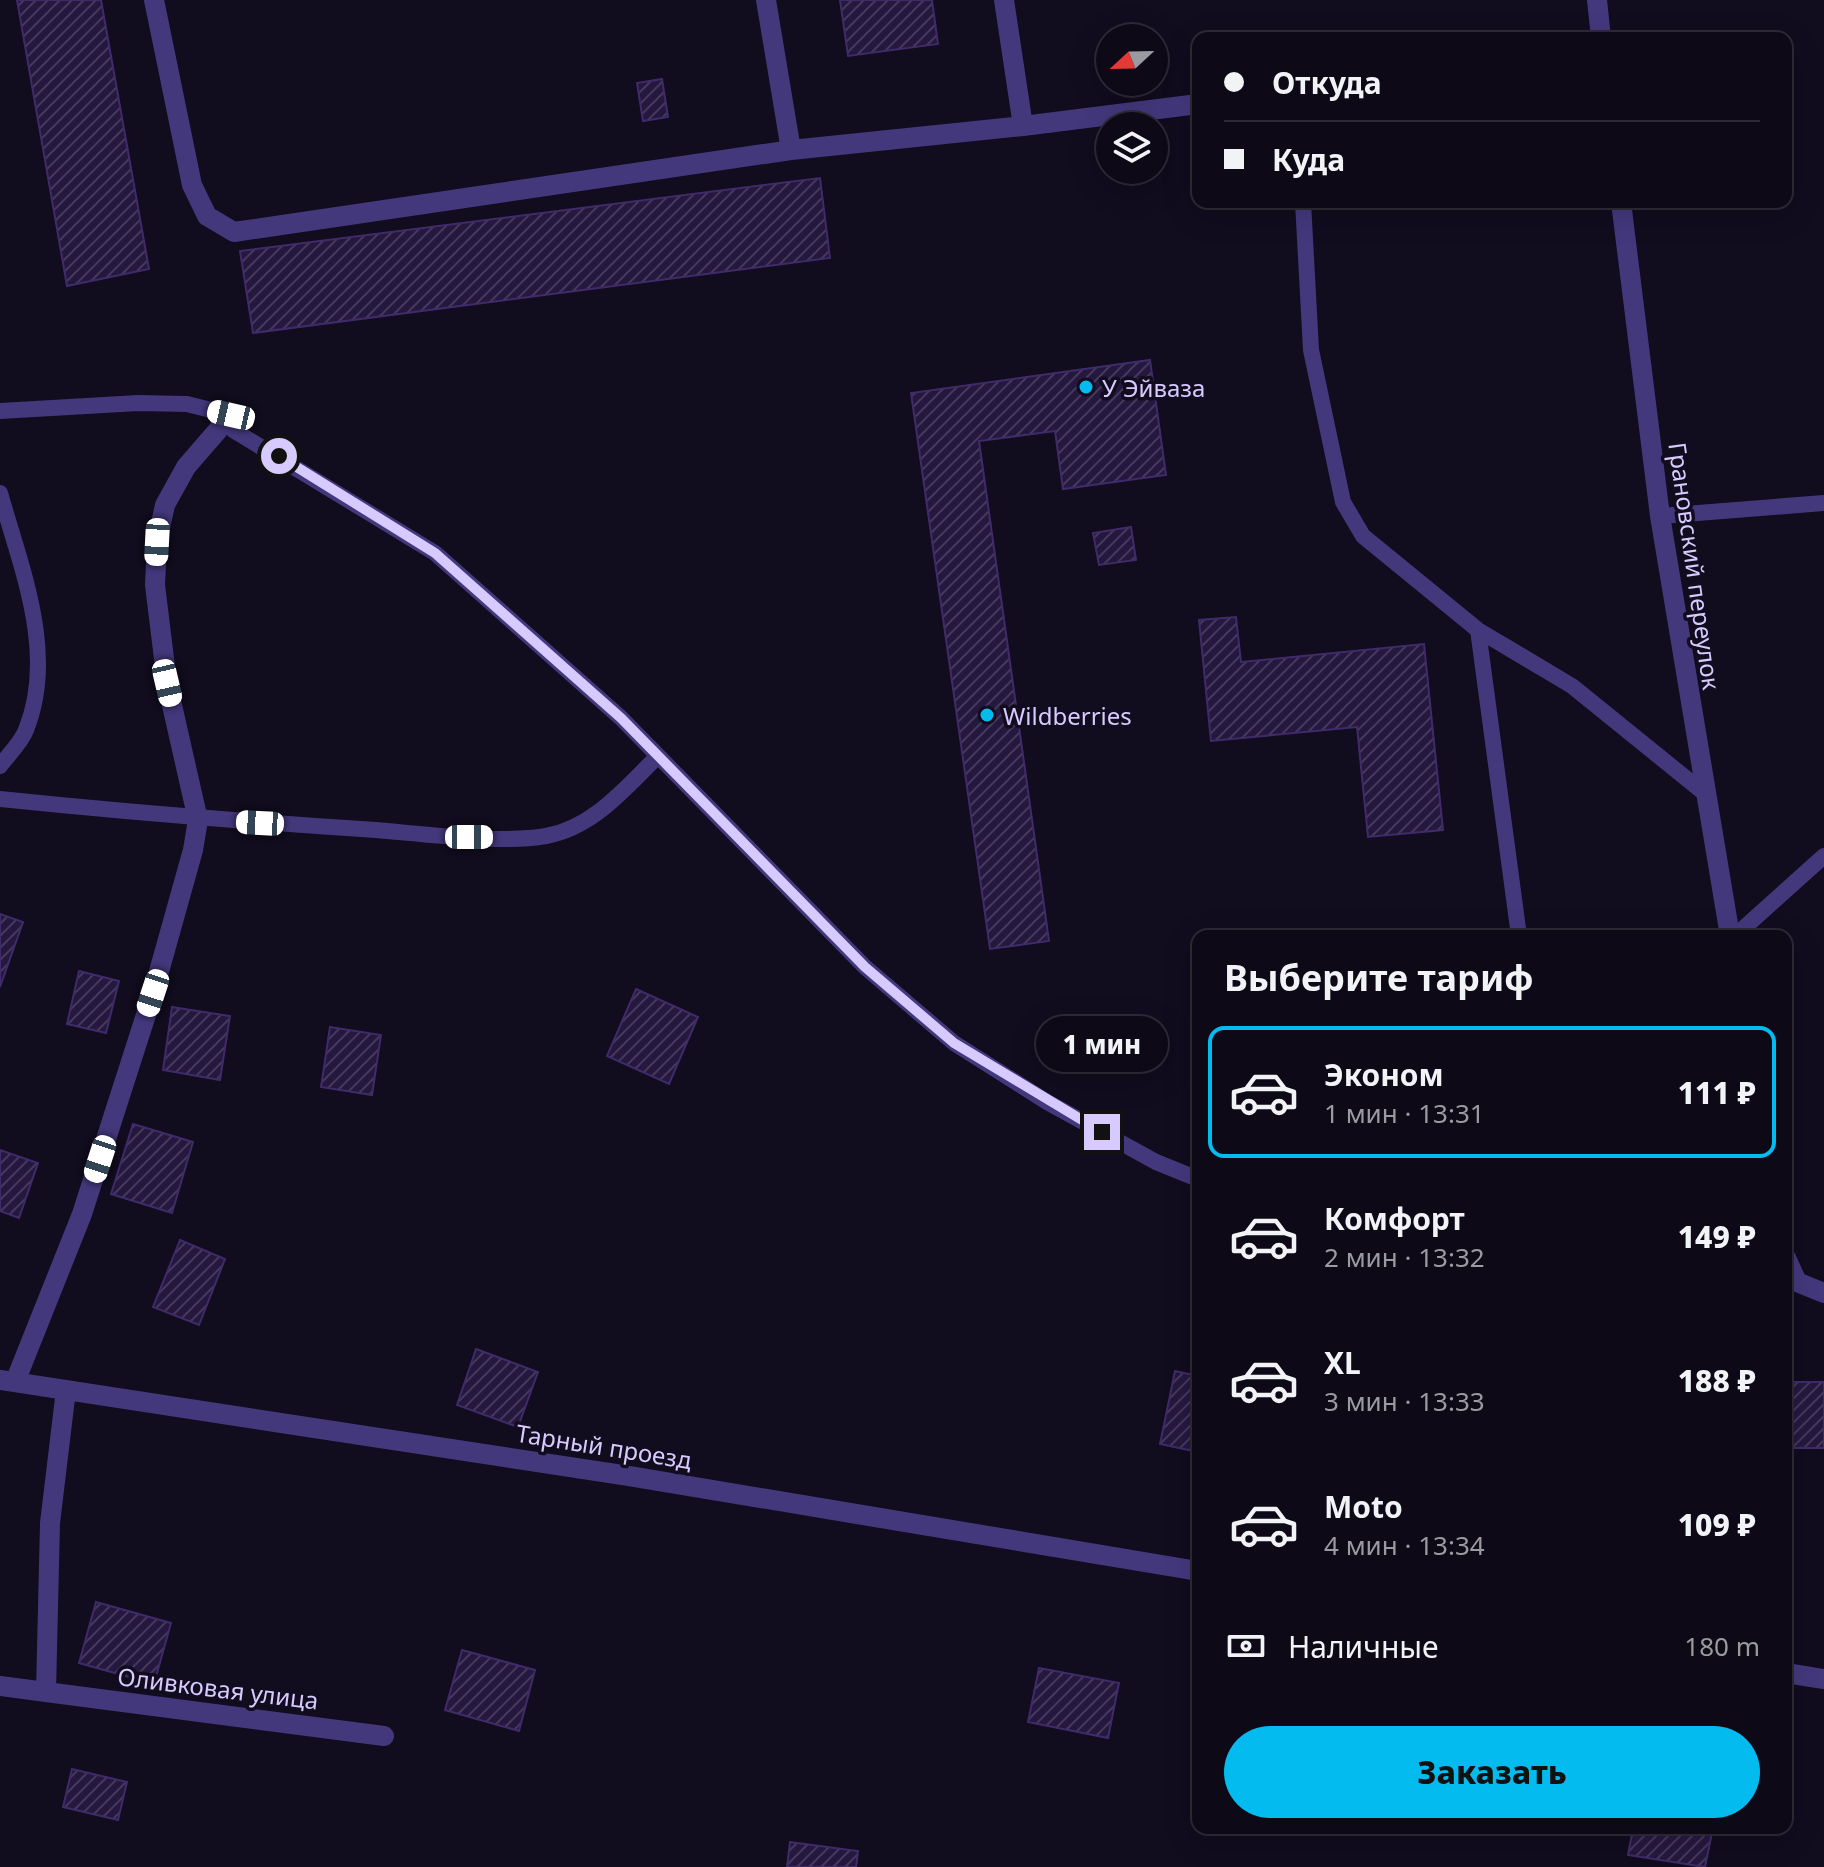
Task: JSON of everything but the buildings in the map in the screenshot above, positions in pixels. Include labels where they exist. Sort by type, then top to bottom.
[{"type":"street","points":[[154,0],[192,185],[207,216],[234,232],[791,150],[1192,105]]},
{"type":"street","points":[[766,0],[791,150]]},
{"type":"street","points":[[1004,0],[1023,126]]},
{"type":"street","points":[[1597,0],[1600,32]]},
{"type":"street","name":"Грановский переулок","points":[[1622,208],[1660,516],[1703,792],[1731,930]]},
{"type":"street","points":[[7,1381],[82,1214],[153,993],[198,820],[167,683],[155,585],[157,542],[165,505],[186,467],[231,415]]},
{"type":"street","points":[[1792,1281],[1824,1293]]},
{"type":"street","name":"Тарный проезд","points":[[7,1381],[629,1476],[1192,1570]]},
{"type":"street","points":[[46,1692],[50,1523],[66,1390]]},
{"type":"street","points":[[1792,1674],[1824,1679]]},
{"type":"street","name":"Оливковая улица","points":[[0,1686],[384,1736]]},
{"type":"lane","points":[[1303,208],[1311,350],[1343,502],[1363,536],[1478,630],[1572,686],[1703,792]]},
{"type":"lane","points":[[0,411],[138,403],[187,404],[231,415],[233,430],[435,553],[621,718],[865,967],[954,1043],[1047,1102],[1143,1155],[1192,1176]]},
{"type":"lane","points":[[0,493],[36,624],[38,649],[34,704],[25,734],[0,766]]},
{"type":"lane","points":[[1660,516],[1824,503]]},
{"type":"lane","points":[[1478,630],[1518,930]]},
{"type":"lane","points":[[0,799],[198,820],[469,837],[545,836],[573,827],[601,811],[658,756]]},
{"type":"lane","points":[[1739,930],[1824,856]]},
{"type":"place","name":"У Эйваза","points":[[1086,387]]},
{"type":"place","name":"Wildberries","points":[[987,715]]},
{"type":"route","points":[[279,456],[435,553],[621,718],[865,967],[954,1043],[1047,1102],[1102,1132]]}]
